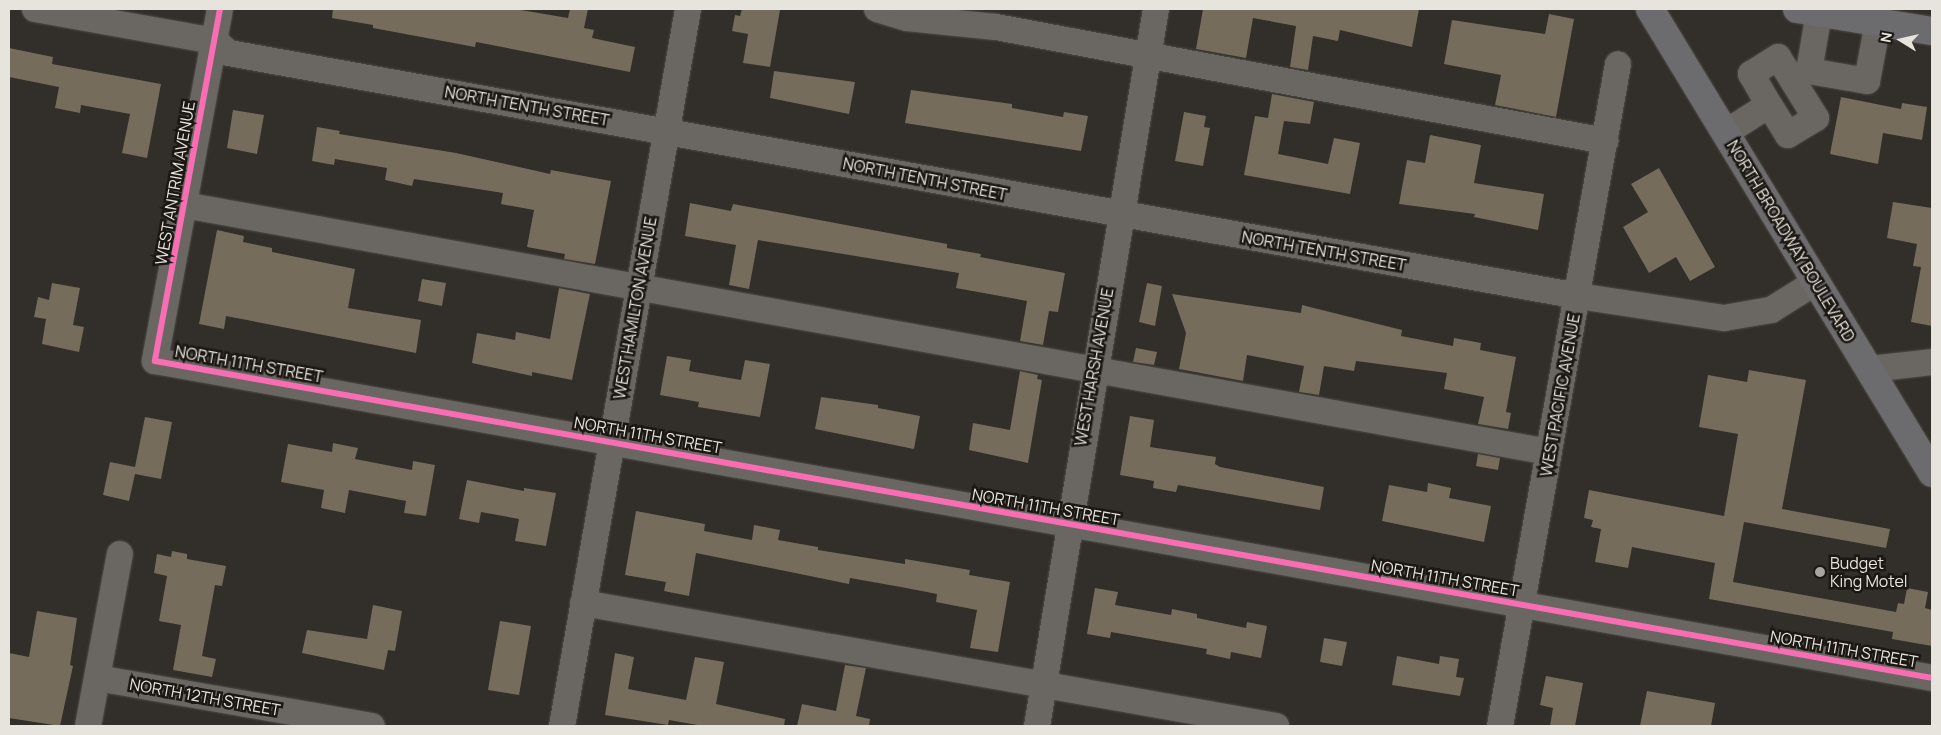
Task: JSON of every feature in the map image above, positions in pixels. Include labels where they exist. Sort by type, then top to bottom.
[{"type":"main road","name":"NORTH BROADWAY BOULEVARD","points":[[1650,9],[1814,283],[1870,369],[1932,473]]},
{"type":"main road","points":[[1808,11],[1932,31]]},
{"type":"street","name":"NORTH TENTH STREET","points":[[35,9],[215,41],[229,53],[666,130],[1120,215],[1578,296],[1724,318],[1770,310],[1814,283]]},
{"type":"street","name":"WEST ANTRIM AVENUE","points":[[156,361],[220,9]]},
{"type":"street","name":"WEST HAMILTON AVENUE","points":[[562,726],[688,9]]},
{"type":"street","points":[[877,9],[907,18],[996,27],[1605,141]]},
{"type":"street","name":"WEST HARSH AVENUE","points":[[1036,726],[1068,525],[1156,9]]},
{"type":"street","points":[[1786,94],[1808,11]]},
{"type":"street","points":[[1725,133],[1786,94],[1867,81],[1878,22]]},
{"type":"street","name":"WEST PACIFIC AVENUE","points":[[1500,726],[1618,64]]},
{"type":"street","points":[[184,205],[1549,452]]},
{"type":"street","name":"NORTH 11TH STREET","points":[[156,361],[1932,678]]},
{"type":"street","points":[[1870,369],[1932,362]]},
{"type":"street","points":[[88,726],[120,554]]},
{"type":"street","points":[[584,603],[1276,726]]},
{"type":"street","name":"NORTH 12TH STREET","points":[[97,678],[372,726]]},
{"type":"building","points":[[333,9],[515,9],[568,18],[570,9],[588,9],[584,28],[594,30],[592,38],[635,47],[630,72],[476,42],[475,47],[373,28],[373,25],[332,18]]},
{"type":"building","points":[[742,9],[780,10],[770,67],[743,63],[748,34],[732,31],[735,15],[740,16]]},
{"type":"building","points":[[1203,9],[1419,9],[1412,47],[1340,30],[1338,41],[1313,36],[1308,70],[1290,67],[1296,26],[1253,18],[1246,58],[1196,49]]},
{"type":"building","points":[[1549,14],[1574,19],[1556,117],[1495,105],[1501,75],[1444,64],[1452,20],[1545,34]]},
{"type":"building","points":[[9,48],[53,57],[52,64],[161,84],[147,158],[122,153],[130,114],[81,105],[80,113],[55,108],[59,87],[9,77]]},
{"type":"building","points":[[774,71],[855,82],[849,114],[770,98]]},
{"type":"building","points":[[911,90],[1012,104],[1012,108],[1063,117],[1064,112],[1088,116],[1081,151],[905,123]]},
{"type":"building","points":[[1272,94],[1314,102],[1310,124],[1284,121],[1278,154],[1328,164],[1334,138],[1360,143],[1350,194],[1244,175],[1255,116],[1268,118]]},
{"type":"building","points":[[1841,97],[1901,109],[1902,103],[1927,107],[1922,140],[1883,133],[1878,164],[1830,154]]},
{"type":"building","points":[[233,110],[264,115],[257,154],[227,148]]},
{"type":"building","points":[[1184,112],[1206,116],[1204,127],[1210,128],[1203,166],[1175,161]]},
{"type":"building","points":[[317,127],[340,131],[339,134],[456,153],[550,174],[551,170],[611,181],[595,264],[564,259],[565,254],[527,247],[534,210],[501,204],[503,193],[414,179],[412,186],[385,180],[387,168],[335,159],[334,165],[312,161]]},
{"type":"building","points":[[1430,135],[1481,145],[1474,183],[1544,194],[1538,230],[1474,217],[1475,214],[1399,204],[1407,160],[1425,163]]},
{"type":"building","points":[[1659,168],[1715,267],[1690,281],[1676,257],[1649,273],[1623,227],[1648,212],[1631,184]]},
{"type":"building","points":[[1893,202],[1932,208],[1932,326],[1911,322],[1921,267],[1913,266],[1917,244],[1887,238]]},
{"type":"building","points":[[690,203],[731,211],[733,204],[798,216],[947,244],[947,248],[981,254],[980,257],[1065,273],[1058,312],[1049,311],[1043,345],[1020,341],[1027,301],[956,288],[959,273],[758,240],[749,289],[729,285],[736,245],[685,236]]},
{"type":"building","points":[[217,230],[244,236],[243,242],[272,248],[272,252],[355,269],[348,308],[421,320],[416,353],[226,316],[224,329],[199,324]]},
{"type":"building","points":[[422,279],[446,283],[442,306],[418,301]]},
{"type":"building","points":[[52,283],[80,288],[73,325],[84,327],[79,352],[42,344],[46,319],[34,317],[38,297],[49,300]]},
{"type":"building","points":[[1147,283],[1162,286],[1155,326],[1139,322]]},
{"type":"building","points":[[559,288],[590,294],[572,380],[532,372],[532,376],[472,363],[477,333],[515,340],[516,332],[550,339]]},
{"type":"building","points":[[1172,294],[1301,313],[1302,305],[1402,330],[1401,336],[1453,346],[1454,338],[1481,343],[1480,350],[1516,357],[1506,412],[1511,413],[1508,429],[1478,424],[1484,397],[1444,389],[1447,373],[1356,361],[1354,371],[1324,366],[1319,395],[1299,392],[1304,366],[1247,355],[1243,381],[1179,369],[1186,333]]},
{"type":"building","points":[[1136,348],[1157,352],[1154,365],[1133,362]]},
{"type":"building","points":[[667,356],[691,360],[689,371],[741,380],[745,360],[770,364],[760,417],[698,407],[699,402],[660,395]]},
{"type":"building","points":[[1749,370],[1806,380],[1782,509],[1890,529],[1886,548],[1744,522],[1733,582],[1896,612],[1898,603],[1904,604],[1907,588],[1928,592],[1925,608],[1932,610],[1932,646],[1892,639],[1893,632],[1709,599],[1715,563],[1632,547],[1628,568],[1595,562],[1601,529],[1591,527],[1593,520],[1584,518],[1589,490],[1724,516],[1738,434],[1699,427],[1708,375],[1747,382]]},
{"type":"building","points":[[1020,371],[1038,375],[1037,379],[1042,380],[1028,463],[969,450],[973,423],[1010,430]]},
{"type":"building","points":[[821,397],[878,405],[878,408],[920,416],[914,449],[815,429]]},
{"type":"building","points":[[1130,416],[1154,420],[1150,447],[1216,457],[1215,464],[1220,467],[1324,487],[1320,510],[1178,485],[1176,492],[1153,488],[1154,481],[1120,475]]},
{"type":"building","points":[[145,417],[172,422],[161,479],[135,474],[129,501],[103,495],[110,462],[135,467]]},
{"type":"building","points":[[333,443],[358,448],[355,459],[412,470],[413,461],[435,465],[426,516],[404,513],[406,501],[349,490],[345,513],[321,508],[324,490],[281,482],[288,444],[332,452]]},
{"type":"building","points":[[1478,454],[1500,458],[1498,470],[1476,466]]},
{"type":"building","points":[[467,480],[524,491],[524,488],[556,493],[546,546],[515,541],[519,519],[481,512],[479,523],[459,519]]},
{"type":"building","points":[[1428,483],[1451,488],[1449,498],[1491,506],[1484,542],[1382,521],[1389,485],[1427,492]]},
{"type":"building","points":[[636,511],[705,524],[704,531],[752,540],[754,525],[780,530],[778,540],[818,547],[818,550],[905,564],[905,559],[970,570],[969,575],[1010,582],[998,652],[970,648],[977,610],[936,602],[937,594],[901,587],[850,578],[849,584],[696,553],[689,596],[664,591],[666,582],[625,575]]},
{"type":"building","points":[[172,551],[187,554],[187,559],[226,566],[222,586],[215,585],[202,656],[216,659],[212,677],[173,670],[181,625],[159,621],[167,576],[154,573],[157,554],[171,557]]},
{"type":"building","points":[[1095,588],[1118,592],[1115,605],[1171,615],[1172,609],[1197,614],[1197,618],[1246,628],[1247,622],[1267,626],[1261,658],[1231,652],[1230,659],[1206,654],[1207,649],[1111,632],[1110,638],[1087,634]]},
{"type":"building","points":[[373,605],[402,611],[395,651],[388,650],[384,670],[302,653],[307,630],[367,639]]},
{"type":"building","points":[[37,611],[77,618],[70,665],[73,666],[60,726],[9,718],[9,653],[29,657]]},
{"type":"building","points":[[500,621],[531,626],[519,695],[488,690]]},
{"type":"building","points":[[1324,638],[1347,642],[1342,666],[1320,662]]},
{"type":"building","points":[[615,653],[634,657],[628,689],[686,700],[695,657],[724,662],[716,704],[785,719],[784,726],[703,726],[669,720],[668,725],[605,715]]},
{"type":"building","points":[[1397,656],[1439,664],[1440,656],[1459,659],[1456,677],[1464,678],[1460,696],[1392,685]]},
{"type":"building","points":[[845,665],[866,668],[856,716],[870,719],[869,726],[797,726],[802,704],[836,711]]},
{"type":"building","points":[[1546,676],[1583,683],[1575,726],[1550,726],[1553,708],[1540,705]]},
{"type":"building","points":[[1647,691],[1715,703],[1711,726],[1640,726]]},
{"type":"cycle path","points":[[220,9],[155,361],[1932,678]]},
{"type":"place","name":"Budget King Motel","points":[[1820,572]]}]
